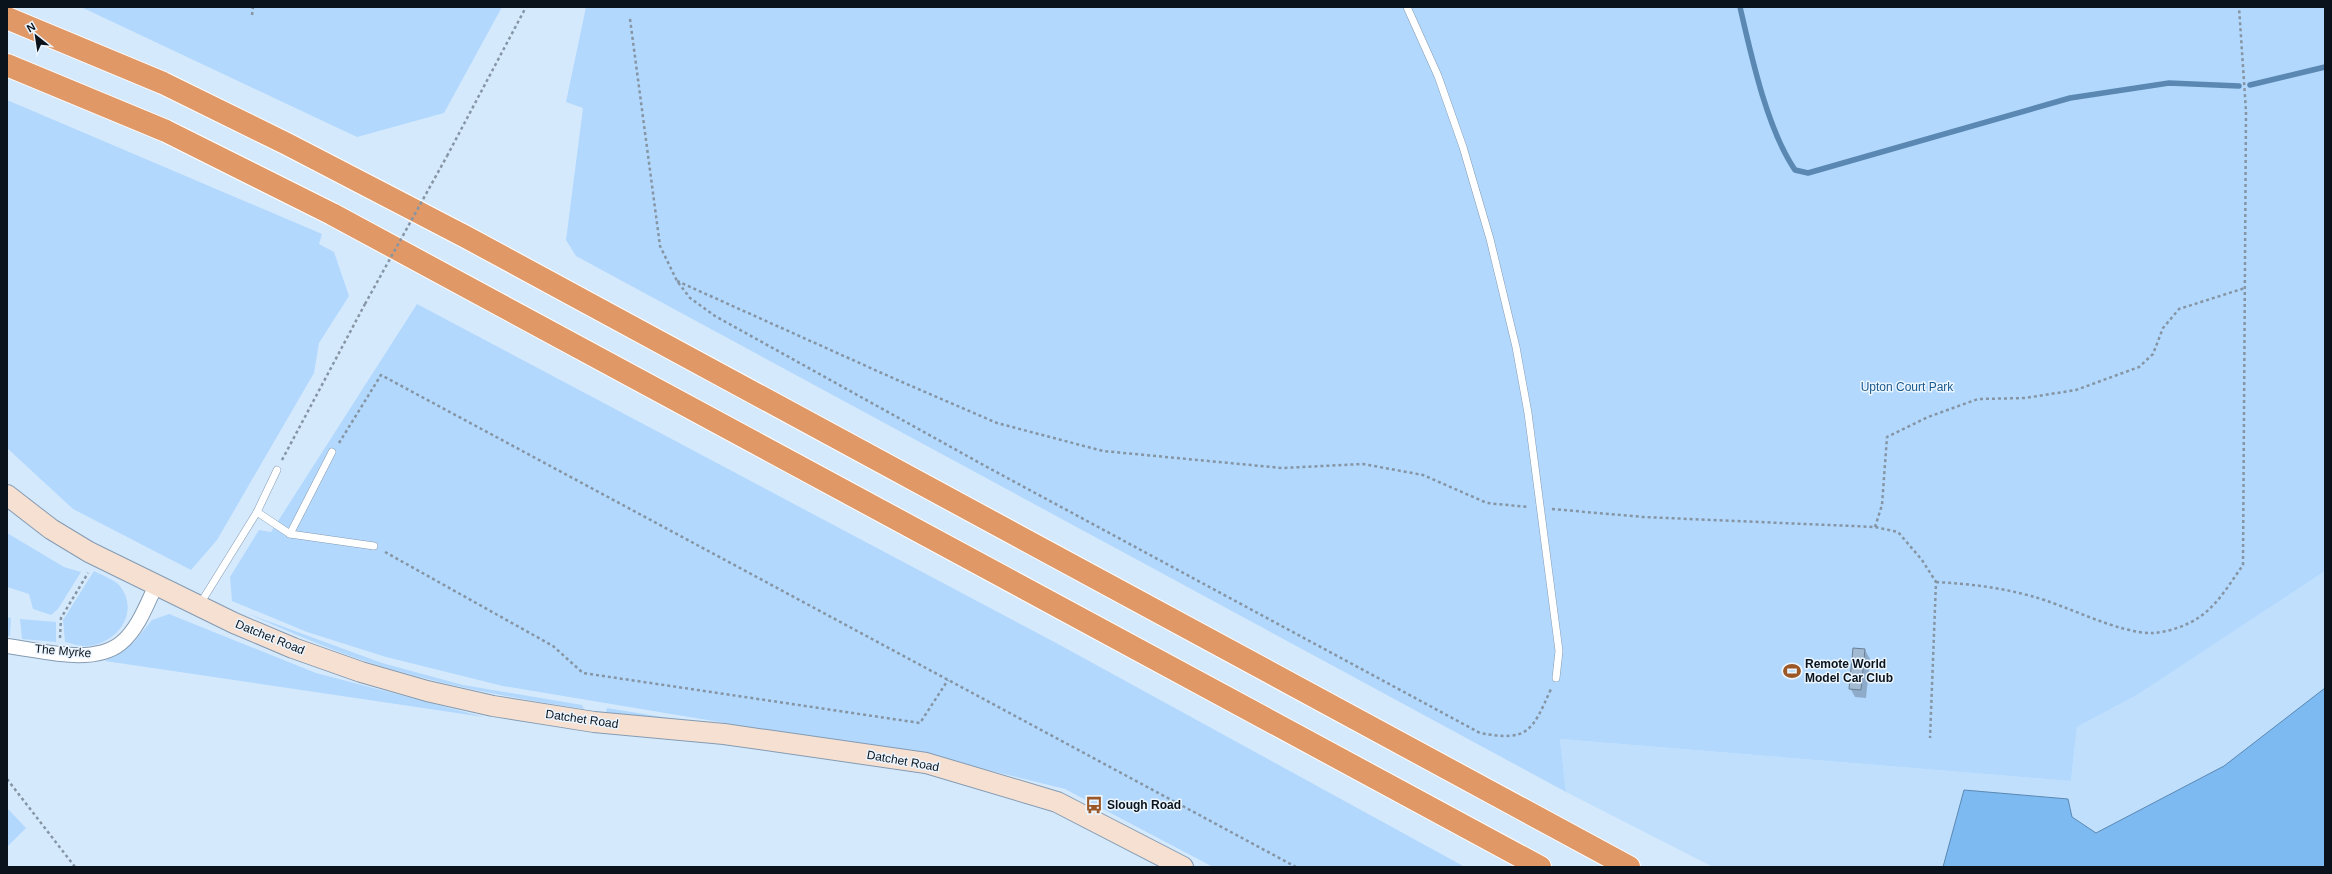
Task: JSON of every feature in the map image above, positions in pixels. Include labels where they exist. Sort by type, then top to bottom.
[{"type":"highway","points":[[7,18],[163,83],[287,144],[452,230],[1629,867]]},
{"type":"highway","points":[[7,65],[166,131],[332,214],[1540,867]]},
{"type":"main road","name":"Datchet Road","points":[[7,495],[51,529],[89,552],[199,606],[293,648],[361,672],[426,691],[486,704],[594,722],[724,734],[926,763],[1057,802],[1183,867]]},
{"type":"street","name":"The Myrke","points":[[7,646],[59,653],[96,654],[112,649],[122,642],[134,627],[156,585]]},
{"type":"lane","points":[[1407,7],[1438,76],[1463,147],[1490,239],[1516,347],[1528,413],[1559,651],[1556,678]]},
{"type":"lane","points":[[290,534],[332,452]]},
{"type":"lane","points":[[199,606],[257,512],[277,470]]},
{"type":"lane","points":[[257,512],[290,534],[374,546]]},
{"type":"path","points":[[252,15],[253,7]]},
{"type":"path","points":[[277,470],[526,7]]},
{"type":"path","points":[[1936,582],[1981,584],[2033,596],[2126,628],[2153,633],[2177,628],[2198,618],[2213,606],[2243,564],[2246,111],[2239,7]]},
{"type":"path","points":[[630,19],[660,246],[677,281],[690,298],[715,316],[987,467],[1480,733],[1504,737],[1520,735],[1535,723],[1556,678]]},
{"type":"path","points":[[677,281],[997,423],[1103,451],[1282,468],[1363,464],[1423,476],[1486,503],[1643,517],[1875,527],[1898,532],[1922,560],[1936,582],[1930,738]]},
{"type":"path","points":[[1875,527],[1882,505],[1887,437],[1928,417],[1978,399],[2025,398],[2076,390],[2139,367],[2153,354],[2163,328],[2179,309],[2245,288]]},
{"type":"path","points":[[332,452],[381,374],[1296,867]]},
{"type":"path","points":[[374,546],[553,646],[582,673],[920,723],[948,680]]},
{"type":"path","points":[[59,653],[60,618],[89,572],[84,568]]},
{"type":"path","points":[[7,779],[75,867]]},
{"type":"shaded area","points":[[2325,571],[2325,867],[1713,867],[1566,792],[1560,739],[2071,781],[2077,727],[2137,695]]},
{"type":"shaded area","points":[[2325,688],[2325,867],[1943,867],[1964,790],[2068,799],[2072,817],[2096,833],[2224,766]]},
{"type":"green space","points":[[81,7],[502,7],[444,113],[357,137]]},
{"type":"green space","name":"Upton Court Park","points":[[586,7],[2325,7],[2325,571],[2137,695],[2077,727],[2071,781],[1560,739],[1566,792],[576,256],[566,240],[583,108],[566,102]]},
{"type":"green space","points":[[7,100],[322,234],[319,244],[334,252],[349,296],[319,343],[314,373],[217,540],[191,570],[73,509],[7,448]]},
{"type":"green space","points":[[417,304],[1058,644],[1465,867],[1213,867],[1065,789],[976,767],[773,731],[503,686],[386,657],[307,632],[232,601],[230,577],[259,530],[271,532]]},
{"type":"green space","points":[[7,533],[64,567],[81,572],[58,609],[51,615],[33,609],[29,594],[7,587]]},
{"type":"green space","points":[[94,571],[119,585],[125,595],[128,606],[122,626],[106,641],[95,645],[79,646],[65,642],[63,620]]},
{"type":"green space","points":[[246,613],[382,663],[463,685],[582,705],[584,709],[485,692],[387,668],[334,650]]},
{"type":"green space","points":[[169,614],[316,673],[484,717],[105,661],[134,642],[152,620]]},
{"type":"green space","points":[[7,617],[11,618],[10,636],[7,636]]},
{"type":"green space","points":[[20,619],[56,622],[56,642],[22,639]]},
{"type":"green space","points":[[607,708],[730,728],[732,732],[606,712]]},
{"type":"green space","points":[[7,808],[26,828],[7,847]]},
{"type":"building","points":[[1853,648],[1865,649],[1861,690],[1849,689]]},
{"type":"waterway","points":[[1740,7],[1761,91],[1776,134],[1795,170],[1808,173],[2070,98],[2169,83],[2239,86]]},
{"type":"waterway","points":[[2250,85],[2325,67]]},
{"type":"place","name":"Remote World Model Car Club","points":[[1792,671]]},
{"type":"place","name":"Slough Road","points":[[1094,805]]}]
